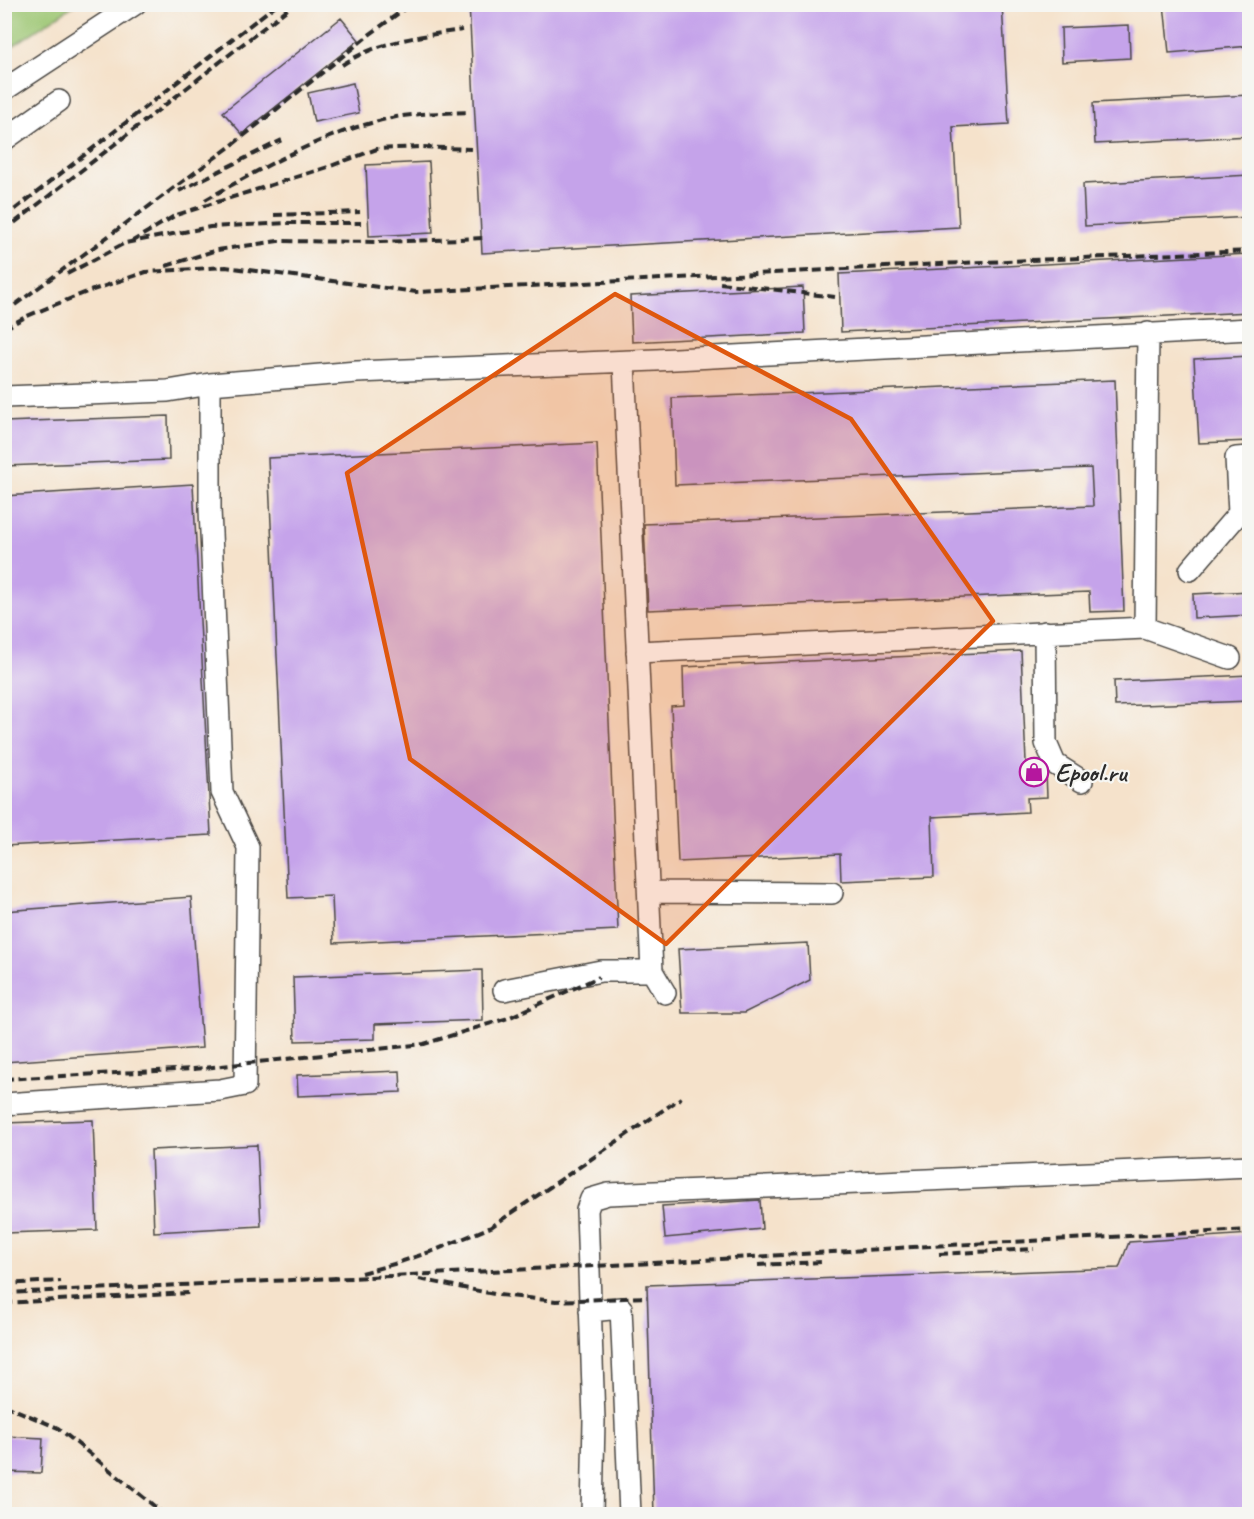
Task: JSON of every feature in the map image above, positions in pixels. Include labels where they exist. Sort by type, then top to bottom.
[{"type":"lane","points":[[4,90],[135,4]]},
{"type":"lane","points":[[4,140],[58,101]]},
{"type":"lane","points":[[4,397],[168,390],[210,384],[357,372],[624,362],[1250,329]]},
{"type":"lane","points":[[1145,628],[1148,333]]},
{"type":"lane","points":[[624,362],[652,970],[665,993]]},
{"type":"lane","points":[[4,1104],[220,1089],[245,1085],[248,847],[222,792],[210,509],[210,384]]},
{"type":"lane","points":[[1190,570],[1239,513],[1236,458],[1250,457]]},
{"type":"lane","points":[[637,652],[1145,628],[1230,658]]},
{"type":"lane","points":[[1045,632],[1046,743],[1055,764],[1082,782]]},
{"type":"lane","points":[[649,892],[832,893]]},
{"type":"lane","points":[[504,990],[601,971],[652,970]]},
{"type":"lane","points":[[592,1515],[594,1427],[587,1210],[591,1199],[608,1194],[1250,1166]]},
{"type":"lane","points":[[590,1311],[621,1308],[630,1515]]},
{"type":"lane","points":[[594,1427],[626,1425]]},
{"type":"highlighted area","points":[[615,294],[851,419],[993,621],[666,944],[410,759],[347,473]]},
{"type":"green space","points":[[5,4],[74,4],[74,5],[5,51]]},
{"type":"building","points":[[469,4],[1002,4],[1009,124],[953,127],[959,227],[482,253]]},
{"type":"building","points":[[1164,4],[1250,4],[1250,46],[1169,53]]},
{"type":"building","points":[[341,18],[359,40],[242,134],[223,112]]},
{"type":"building","points":[[1129,25],[1130,58],[1062,62],[1061,28]]},
{"type":"building","points":[[353,83],[359,113],[314,122],[308,93]]},
{"type":"building","points":[[1250,95],[1250,136],[1095,144],[1093,103]]},
{"type":"building","points":[[429,162],[433,233],[369,236],[366,165]]},
{"type":"building","points":[[1250,175],[1250,217],[1085,226],[1083,184]]},
{"type":"building","points":[[1250,254],[1250,312],[841,332],[839,274]]},
{"type":"building","points":[[803,287],[805,333],[632,342],[630,296]]},
{"type":"building","points":[[1250,356],[1250,441],[1199,443],[1194,359]]},
{"type":"building","points":[[1115,380],[1124,611],[1090,612],[1089,592],[648,610],[644,524],[1093,506],[1091,468],[675,485],[672,398]]},
{"type":"building","points":[[168,416],[169,460],[4,466],[4,422]]},
{"type":"building","points":[[597,443],[618,930],[334,943],[332,896],[288,898],[268,458]]},
{"type":"building","points":[[193,484],[211,835],[4,846],[4,496]]},
{"type":"building","points":[[1250,591],[1250,615],[1194,618],[1193,594]]},
{"type":"building","points":[[1021,651],[1026,762],[1040,761],[1046,772],[1047,797],[1027,798],[1028,812],[932,817],[934,877],[841,881],[840,854],[678,862],[671,706],[684,705],[683,667]]},
{"type":"building","points":[[1250,675],[1250,701],[1115,706],[1114,681]]},
{"type":"building","points":[[191,897],[202,1048],[4,1062],[4,911]]},
{"type":"building","points":[[808,943],[810,980],[744,1013],[682,1013],[678,949]]},
{"type":"building","points":[[482,970],[483,1020],[375,1024],[375,1039],[295,1041],[293,977]]},
{"type":"building","points":[[400,1071],[401,1092],[298,1096],[297,1075]]},
{"type":"building","points":[[93,1120],[97,1230],[4,1233],[4,1123]]},
{"type":"building","points":[[257,1145],[261,1226],[154,1232],[151,1150]]},
{"type":"building","points":[[760,1200],[762,1229],[665,1238],[662,1206]]},
{"type":"building","points":[[1250,1234],[1250,1515],[654,1515],[647,1285],[1119,1268],[1129,1242]]},
{"type":"building","points":[[4,1436],[43,1438],[41,1473],[4,1472]]},
{"type":"railway","points":[[4,218],[277,4]]},
{"type":"railway","points":[[4,231],[294,4]]},
{"type":"railway","points":[[4,313],[231,146],[411,4]]},
{"type":"railway","points":[[342,65],[385,45],[416,37],[462,30]]},
{"type":"railway","points":[[205,200],[297,151],[345,131],[396,117],[470,112]]},
{"type":"railway","points":[[179,191],[282,140]]},
{"type":"railway","points":[[131,242],[176,215],[328,167],[377,149],[421,147],[471,149]]},
{"type":"railway","points":[[274,215],[360,212]]},
{"type":"railway","points":[[67,274],[125,243],[210,227],[287,223],[361,223]]},
{"type":"railway","points":[[166,266],[217,250],[278,241],[381,242],[485,238]]},
{"type":"railway","points":[[4,329],[27,316],[146,272],[226,267],[416,292],[960,263],[1250,251]]},
{"type":"railway","points":[[720,283],[835,297]]},
{"type":"railway","points":[[4,1079],[194,1069],[424,1044],[508,1018],[599,977]]},
{"type":"railway","points":[[361,1273],[433,1251],[491,1227],[681,1098]]},
{"type":"railway","points":[[329,1279],[1250,1230]]},
{"type":"railway","points":[[939,1254],[1034,1249]]},
{"type":"railway","points":[[758,1265],[822,1262]]},
{"type":"railway","points":[[4,1293],[337,1278]]},
{"type":"railway","points":[[419,1279],[499,1295],[556,1301],[647,1297]]},
{"type":"railway","points":[[4,1284],[61,1281]]},
{"type":"railway","points":[[4,1303],[190,1293]]},
{"type":"railway","points":[[4,1405],[58,1428],[164,1514]]},
{"type":"place","name":"Epool.ru","points":[[1034,772]]}]
